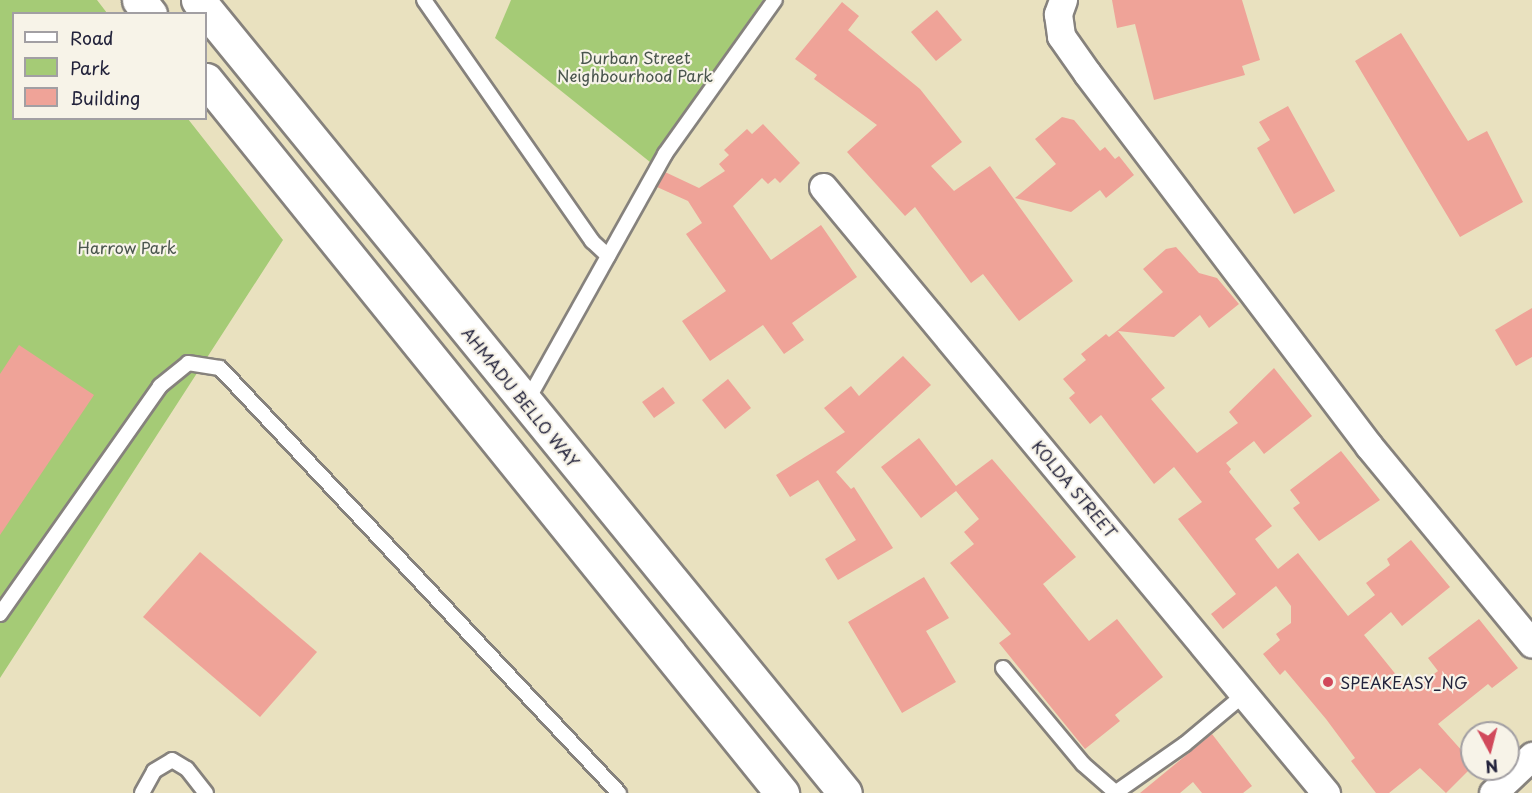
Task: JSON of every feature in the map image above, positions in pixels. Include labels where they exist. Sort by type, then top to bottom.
[{"type":"main road","points":[[139,0],[148,12]]},
{"type":"main road","name":"AHMADU BELLO WAY","points":[[198,0],[845,793]]},
{"type":"main road","points":[[207,81],[782,793]]},
{"type":"street","points":[[1063,0],[1058,14],[1061,36],[1087,73],[1369,446],[1532,644]]},
{"type":"street","name":"KOLDA STREET","points":[[823,187],[1246,693],[1326,793]]},
{"type":"street","points":[[1493,793],[1532,756]]},
{"type":"lane","points":[[424,0],[592,241],[608,256]]},
{"type":"lane","points":[[526,403],[665,154],[775,0]]},
{"type":"lane","points":[[0,614],[160,386],[188,363],[220,368],[619,793]]},
{"type":"lane","points":[[1003,668],[1083,764],[1115,792],[1185,744],[1246,693]]},
{"type":"lane","points":[[142,793],[154,771],[171,760],[188,769],[206,793]]},
{"type":"green space","name":"Harrow Park","points":[[0,0],[97,0],[106,12],[12,12],[12,120],[189,120],[283,240],[0,678]]},
{"type":"green space","name":"Durban Street Neighbourhood Park","points":[[511,0],[763,0],[650,162],[495,38]]},
{"type":"building","points":[[1112,0],[1242,0],[1260,60],[1242,66],[1245,75],[1154,100],[1135,24],[1117,28]]},
{"type":"building","points":[[842,2],[859,16],[848,30],[920,89],[962,142],[931,166],[954,191],[990,166],[1073,281],[1019,321],[983,274],[971,283],[915,207],[905,216],[847,152],[877,125],[814,79],[817,75],[795,59]]},
{"type":"building","points":[[937,10],[962,40],[936,61],[911,32]]},
{"type":"building","points":[[1401,33],[1468,141],[1487,131],[1523,202],[1460,237],[1355,61]]},
{"type":"building","points":[[1288,106],[1335,191],[1294,214],[1257,148],[1270,140],[1259,122]]},
{"type":"building","points":[[1062,117],[1074,120],[1100,151],[1105,147],[1115,159],[1119,156],[1134,175],[1106,198],[1100,190],[1071,212],[1015,198],[1056,164],[1035,139]]},
{"type":"building","points":[[763,124],[800,163],[780,183],[775,178],[768,184],[762,178],[733,206],[771,260],[821,225],[857,277],[792,323],[804,340],[784,354],[763,325],[710,361],[682,321],[726,291],[686,234],[702,223],[688,201],[657,187],[665,172],[699,188],[725,171],[719,164],[729,155],[724,150],[747,129],[752,134]]},
{"type":"building","points":[[1176,247],[1199,273],[1217,278],[1239,304],[1209,328],[1200,315],[1174,337],[1118,331],[1165,388],[1151,399],[1197,453],[1238,423],[1229,412],[1274,368],[1312,416],[1264,454],[1254,441],[1226,463],[1231,469],[1229,472],[1272,526],[1255,539],[1278,569],[1298,553],[1348,616],[1375,595],[1366,583],[1390,565],[1387,559],[1411,540],[1450,587],[1402,626],[1391,612],[1364,635],[1410,692],[1438,671],[1428,658],[1479,619],[1518,668],[1492,688],[1488,684],[1438,724],[1460,749],[1460,779],[1446,793],[1420,768],[1389,793],[1376,793],[1351,761],[1355,758],[1326,719],[1285,670],[1280,675],[1263,654],[1280,640],[1276,634],[1291,623],[1291,606],[1276,586],[1223,629],[1211,614],[1236,594],[1178,519],[1202,502],[1174,467],[1154,484],[1101,415],[1090,424],[1069,398],[1075,393],[1063,379],[1086,360],[1081,354],[1106,334],[1109,337],[1163,292],[1143,269],[1166,249]]},
{"type":"building","points":[[1532,308],[1532,357],[1516,366],[1495,330]]},
{"type":"building","points":[[19,345],[94,395],[0,535],[0,374]]},
{"type":"building","points":[[903,356],[931,385],[836,472],[851,489],[854,487],[893,548],[838,580],[825,559],[856,540],[818,480],[790,497],[776,475],[845,432],[824,408],[851,386],[859,396]]},
{"type":"building","points":[[728,379],[751,408],[725,429],[702,400]]},
{"type":"building","points":[[663,387],[675,403],[654,418],[642,402]]},
{"type":"building","points":[[919,438],[956,486],[992,459],[1076,557],[1043,584],[1089,641],[1117,619],[1163,677],[1115,715],[1120,721],[1085,749],[999,643],[1011,634],[950,563],[974,544],[964,532],[979,519],[956,491],[921,518],[881,467]]},
{"type":"building","points":[[1341,451],[1380,500],[1319,541],[1293,508],[1300,503],[1290,490]]},
{"type":"building","points":[[200,552],[317,652],[260,717],[143,617]]},
{"type":"building","points":[[924,577],[949,618],[926,631],[956,682],[902,713],[848,622]]},
{"type":"building","points":[[1212,734],[1252,786],[1243,793],[1202,793],[1193,782],[1180,793],[1140,793]]},
{"type":"place","name":"SPEAKEASY_NG","points":[[1328,682]]}]
